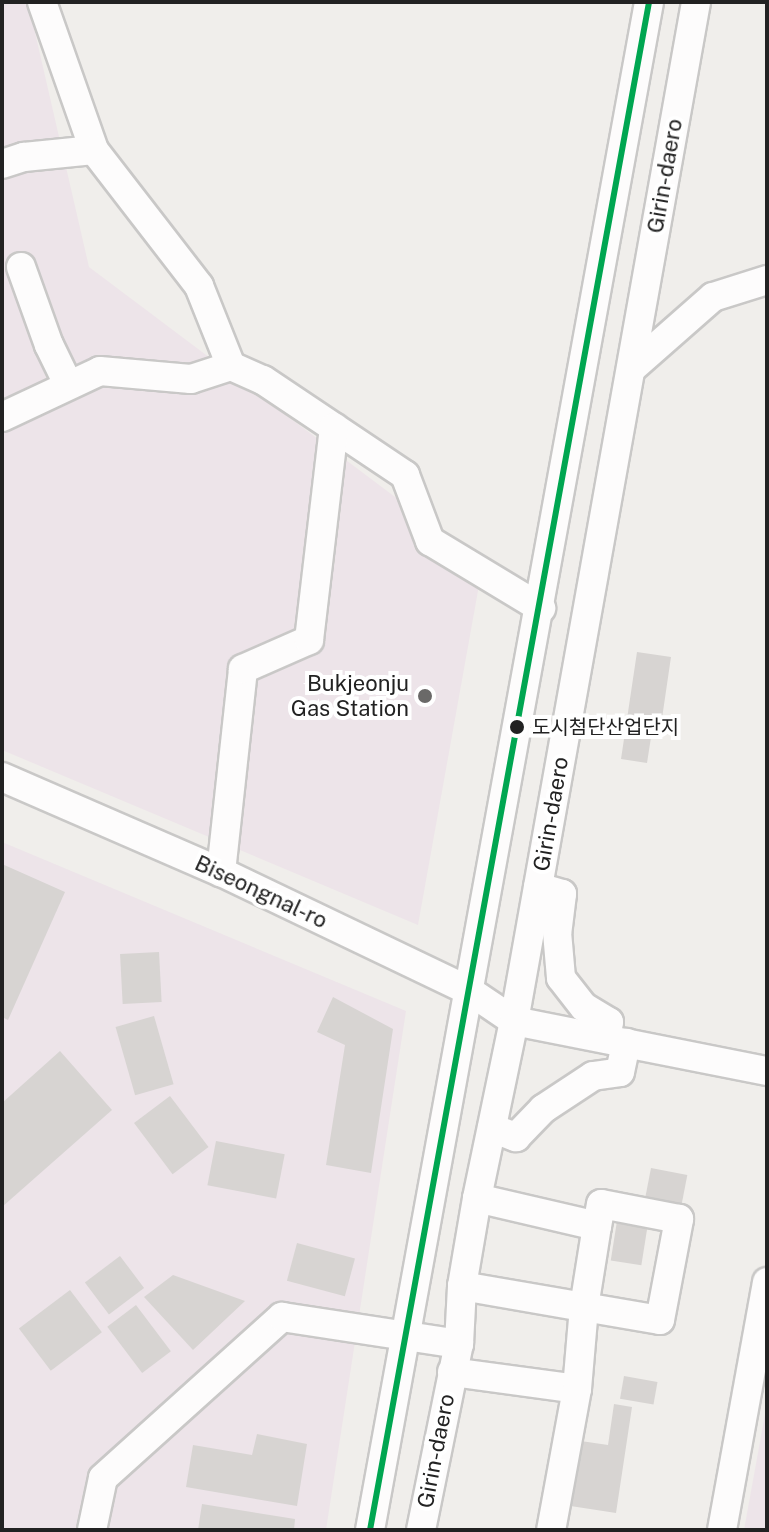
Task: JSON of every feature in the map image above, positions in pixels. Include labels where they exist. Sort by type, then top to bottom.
[{"type":"street","points":[[42,2],[94,150],[199,286],[231,366]]},
{"type":"street","name":"Girin-daero","points":[[370,1530],[471,992],[649,2]]},
{"type":"street","name":"Girin-daero","points":[[421,1530],[459,1344],[462,1286],[477,1198],[514,1021],[696,2]]},
{"type":"street","points":[[2,164],[24,157],[94,150]]},
{"type":"street","points":[[21,267],[49,345],[68,384]]},
{"type":"street","points":[[631,369],[713,297],[767,280]]},
{"type":"street","points":[[2,417],[100,371],[191,379],[231,366],[263,380],[405,475],[430,541],[541,608]]},
{"type":"street","points":[[221,872],[243,669],[309,640],[334,427]]},
{"type":"street","name":"Biseongnal-ro","points":[[2,777],[221,872],[471,992],[514,1021]]},
{"type":"street","points":[[492,1128],[516,1137],[543,1109],[593,1076],[620,1072],[616,1041],[609,1022],[584,1007],[561,978],[557,932],[562,894],[538,887]]},
{"type":"street","points":[[514,1021],[767,1071]]},
{"type":"street","points":[[477,1198],[597,1226]]},
{"type":"street","points":[[462,1286],[584,1307],[660,1320],[679,1219],[601,1204],[584,1307],[577,1389],[551,1530]]},
{"type":"street","points":[[722,1530],[767,1282]]},
{"type":"street","points":[[92,1530],[103,1478],[282,1317],[459,1344]]},
{"type":"street","points":[[452,1372],[577,1389]]},
{"type":"shaded area","points":[[2,2],[28,2],[89,267],[483,563],[418,925],[2,750]]},
{"type":"shaded area","points":[[2,842],[406,1011],[326,1530],[2,1530]]},
{"type":"shaded area","points":[[767,1403],[767,1530],[744,1530]]},
{"type":"building","points":[[637,652],[671,657],[660,732],[652,731],[647,763],[621,759]]},
{"type":"building","points":[[2,864],[65,892],[8,1020],[2,1017]]},
{"type":"building","points":[[159,952],[162,1002],[123,1004],[120,954]]},
{"type":"building","points":[[333,997],[393,1029],[371,1173],[326,1165],[345,1045],[317,1032]]},
{"type":"building","points":[[154,1016],[174,1084],[135,1095],[116,1027]]},
{"type":"building","points":[[60,1051],[112,1110],[2,1207],[2,1103]]},
{"type":"building","points":[[170,1096],[209,1147],[173,1174],[134,1123]]},
{"type":"building","points":[[216,1141],[285,1154],[276,1199],[207,1185]]},
{"type":"building","points":[[651,1168],[687,1175],[681,1206],[645,1199]]},
{"type":"building","points":[[617,1221],[648,1226],[641,1265],[611,1261]]},
{"type":"building","points":[[297,1243],[355,1259],[345,1296],[287,1281]]},
{"type":"building","points":[[120,1256],[144,1288],[109,1314],[85,1282]]},
{"type":"building","points":[[173,1275],[245,1301],[193,1350],[144,1297]]},
{"type":"building","points":[[70,1290],[102,1332],[51,1371],[19,1329]]},
{"type":"building","points":[[136,1305],[171,1351],[142,1373],[107,1327]]},
{"type":"building","points":[[624,1376],[657,1382],[653,1405],[620,1399]]},
{"type":"building","points":[[614,1404],[632,1407],[616,1513],[564,1505],[574,1440],[608,1445]]},
{"type":"building","points":[[257,1434],[307,1444],[297,1506],[186,1487],[193,1445],[252,1455]]},
{"type":"building","points":[[202,1504],[295,1519],[294,1530],[198,1530]]},
{"type":"transit line","points":[[370,1530],[649,2]]},
{"type":"place","name":"Bukjeonju Gas Station","points":[[425,696]]},
{"type":"place","name":"도시첨단산업단지","points":[[517,727]]}]
